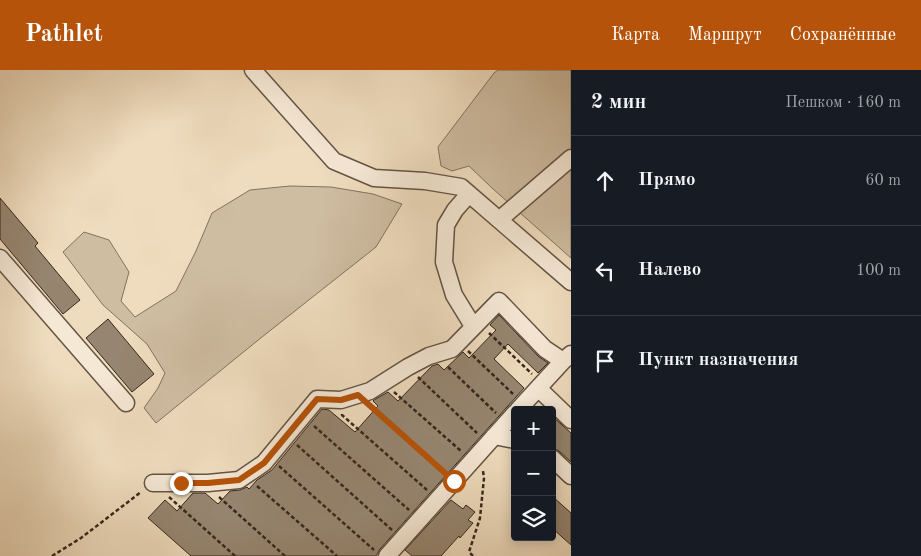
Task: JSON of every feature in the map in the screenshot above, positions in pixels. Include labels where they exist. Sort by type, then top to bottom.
[{"type":"street","points":[[253,70],[334,160],[374,178],[461,187],[568,275]]},
{"type":"street","points":[[499,220],[571,158]]},
{"type":"street","points":[[469,194],[455,210],[446,225],[444,262],[454,295],[475,324]]},
{"type":"street","points":[[0,258],[126,403]]},
{"type":"street","points":[[153,483],[203,483],[239,480],[264,463],[317,399],[341,400],[370,391],[408,367],[452,348],[499,301],[545,349],[567,358],[521,406]]},
{"type":"street","points":[[540,386],[571,420]]},
{"type":"street","points":[[387,556],[511,417]]},
{"type":"street","points":[[484,447],[511,441]]},
{"type":"street","points":[[556,462],[571,476]]},
{"type":"path","points":[[475,324],[540,386]]},
{"type":"path","points":[[458,342],[511,407]]},
{"type":"path","points":[[435,354],[511,409]]},
{"type":"path","points":[[408,367],[484,447],[484,478],[480,518],[469,552],[474,556]]},
{"type":"path","points":[[384,383],[484,447]]},
{"type":"path","points":[[358,395],[454,481]]},
{"type":"path","points":[[341,400],[342,415],[437,499]]},
{"type":"path","points":[[303,416],[420,520]]},
{"type":"path","points":[[286,436],[402,539]]},
{"type":"path","points":[[269,457],[381,556]]},
{"type":"path","points":[[246,476],[337,556]]},
{"type":"path","points":[[52,556],[81,538],[153,483],[235,556]]},
{"type":"path","points":[[203,483],[285,556]]},
{"type":"shaded area","points":[[498,70],[571,70],[571,258],[469,166],[452,171],[441,166],[438,147]]},
{"type":"shaded area","points":[[290,186],[331,187],[373,194],[402,204],[376,247],[156,423],[144,408],[158,388],[165,373],[147,344],[103,305],[63,252],[84,232],[109,240],[129,272],[121,301],[135,317],[176,291],[212,213],[250,190]]},
{"type":"building","points":[[0,198],[38,243],[35,246],[80,300],[63,314],[0,239]]},
{"type":"building","points":[[499,315],[538,356],[548,363],[538,373],[508,344],[494,359],[524,388],[380,549],[376,556],[191,556],[148,518],[165,500],[177,511],[193,493],[205,493],[218,504],[230,491],[247,487],[249,489],[257,480],[272,470],[322,409],[329,410],[355,432],[378,406],[374,400],[388,392],[398,401],[432,366],[438,364],[444,370],[463,352],[469,358],[496,330],[490,325]]},
{"type":"building","points":[[108,319],[154,374],[132,392],[86,338]]},
{"type":"building","points":[[556,420],[571,433],[571,462],[556,450]]},
{"type":"building","points":[[451,500],[463,509],[466,505],[475,512],[468,520],[473,523],[441,556],[412,556],[405,550]]},
{"type":"building","points":[[556,500],[571,513],[571,545],[556,532]]},
{"type":"route","points":[[181,483],[239,480],[264,463],[317,399],[341,400],[358,395],[454,481]]}]
